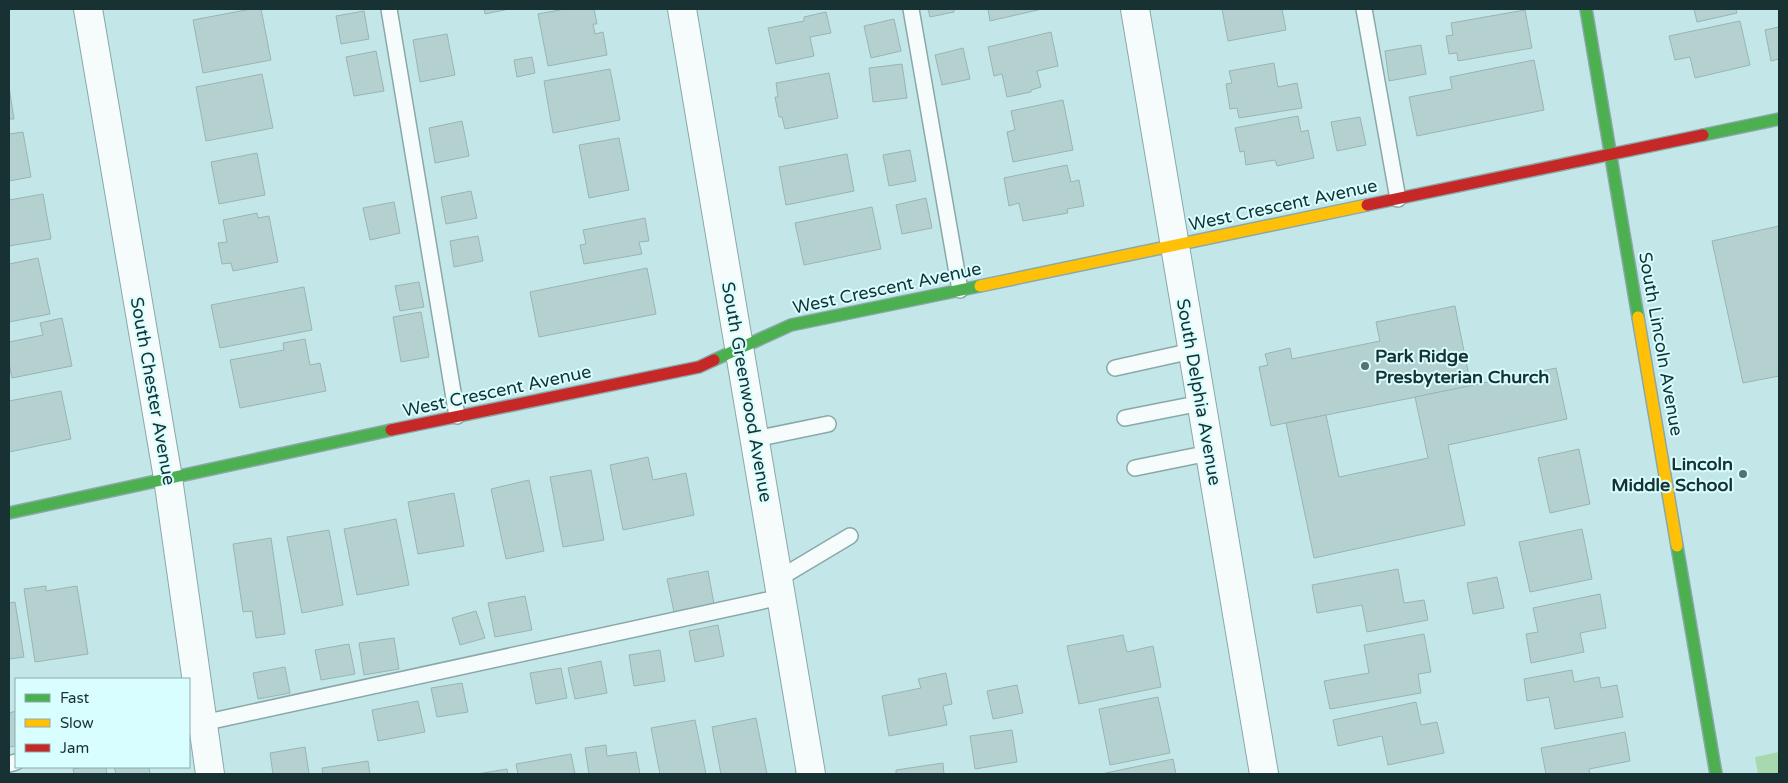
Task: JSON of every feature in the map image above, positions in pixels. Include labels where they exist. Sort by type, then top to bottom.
[{"type":"street","name":"South Chester Avenue","points":[[88,9],[168,478],[190,678]]},
{"type":"street","name":"South Greenwood Avenue","points":[[682,9],[811,774]]},
{"type":"street","name":"South Delphia Avenue","points":[[1135,9],[1264,774]]},
{"type":"street","name":"South Lincoln Avenue","points":[[1586,9],[1716,774]]},
{"type":"street","name":"West Crescent Avenue","points":[[9,513],[457,416],[699,367],[791,325],[1779,120]]},
{"type":"street","name":"South Chester Avenue","points":[[190,678],[195,724],[210,774]]},
{"type":"lane","points":[[389,9],[457,416]]},
{"type":"lane","points":[[911,9],[960,290]]},
{"type":"lane","points":[[1364,9],[1398,199]]},
{"type":"lane","points":[[1116,368],[1192,352]]},
{"type":"lane","points":[[1125,418],[1201,403]]},
{"type":"lane","points":[[755,439],[828,424]]},
{"type":"lane","points":[[1134,468],[1210,452]]},
{"type":"lane","points":[[195,724],[780,588],[850,536]]},
{"type":"green space","points":[[1779,752],[1779,774],[1758,774],[1755,757]]},
{"type":"building","points":[[251,9],[261,9],[271,60],[203,73],[193,20]]},
{"type":"building","points":[[484,9],[509,9],[485,14]]},
{"type":"building","points":[[565,9],[594,9],[597,24],[593,24],[595,34],[603,32],[607,55],[548,66],[538,14]]},
{"type":"building","points":[[928,9],[954,9],[954,12],[930,17]]},
{"type":"building","points":[[988,9],[1042,9],[990,21]]},
{"type":"building","points":[[1222,9],[1282,9],[1286,30],[1228,41]]},
{"type":"building","points":[[1694,9],[1736,9],[1737,13],[1697,22]]},
{"type":"building","points":[[1525,10],[1532,48],[1458,61],[1457,53],[1449,54],[1446,36],[1453,35],[1451,23]]},
{"type":"building","points":[[364,11],[369,39],[341,44],[336,16]]},
{"type":"building","points":[[826,12],[831,33],[810,37],[814,56],[776,64],[768,28],[804,21],[804,17]]},
{"type":"building","points":[[894,19],[901,51],[871,58],[864,26]]},
{"type":"building","points":[[1740,21],[1750,65],[1695,78],[1690,57],[1675,60],[1669,36]]},
{"type":"building","points":[[1779,27],[1779,59],[1771,61],[1765,30]]},
{"type":"building","points":[[1051,32],[1058,66],[1037,71],[1041,87],[1031,90],[1031,92],[1007,97],[1002,74],[994,76],[988,47]]},
{"type":"building","points":[[447,34],[455,75],[420,82],[413,40]]},
{"type":"building","points":[[1421,45],[1426,74],[1389,81],[1385,51]]},
{"type":"building","points":[[963,48],[970,79],[942,85],[935,55]]},
{"type":"building","points":[[376,51],[384,91],[354,96],[346,57]]},
{"type":"building","points":[[532,57],[535,73],[517,77],[514,60]]},
{"type":"building","points":[[1534,60],[1544,110],[1417,136],[1409,97],[1452,89],[1450,77]]},
{"type":"building","points":[[1274,63],[1278,87],[1297,83],[1302,108],[1239,118],[1237,108],[1230,109],[1226,84],[1232,83],[1229,71]]},
{"type":"building","points":[[902,64],[907,98],[873,102],[869,68]]},
{"type":"building","points":[[610,69],[620,120],[553,133],[544,81]]},
{"type":"building","points":[[829,73],[838,118],[785,129],[782,117],[779,117],[775,97],[778,97],[776,83]]},
{"type":"building","points":[[262,74],[273,128],[206,141],[196,87]]},
{"type":"building","points":[[9,87],[14,119],[9,119]]},
{"type":"building","points":[[1063,100],[1073,150],[1013,162],[1007,132],[1015,130],[1011,111]]},
{"type":"building","points":[[1298,116],[1301,132],[1308,130],[1314,158],[1277,166],[1275,160],[1246,165],[1244,151],[1240,152],[1235,128]]},
{"type":"building","points":[[1360,117],[1366,145],[1337,151],[1331,122]]},
{"type":"building","points":[[462,121],[469,156],[435,163],[429,128]]},
{"type":"building","points":[[23,132],[31,177],[9,181],[9,134]]},
{"type":"building","points":[[619,138],[629,190],[589,198],[579,145]]},
{"type":"building","points":[[910,150],[916,181],[889,186],[883,155]]},
{"type":"building","points":[[257,153],[265,195],[219,204],[211,162]]},
{"type":"building","points":[[847,154],[854,191],[786,205],[779,167]]},
{"type":"building","points":[[1067,165],[1071,182],[1079,180],[1084,206],[1067,209],[1068,213],[1023,221],[1019,203],[1009,206],[1004,178]]},
{"type":"building","points":[[471,191],[477,218],[446,224],[441,197]]},
{"type":"building","points":[[43,194],[51,239],[9,246],[9,200]]},
{"type":"building","points":[[926,198],[932,228],[902,234],[896,205]]},
{"type":"building","points":[[394,202],[400,233],[370,240],[363,208]]},
{"type":"building","points":[[872,207],[881,249],[804,265],[795,223]]},
{"type":"building","points":[[257,213],[258,218],[269,216],[278,262],[233,271],[231,263],[222,264],[218,243],[227,242],[223,220]]},
{"type":"building","points":[[645,218],[649,241],[639,242],[642,254],[584,264],[580,245],[586,244],[583,230]]},
{"type":"building","points":[[1779,226],[1779,376],[1743,383],[1712,241]]},
{"type":"building","points":[[478,236],[483,261],[454,267],[450,241]]},
{"type":"building","points":[[38,258],[50,314],[9,322],[9,264]]},
{"type":"building","points":[[647,268],[656,314],[539,337],[530,292]]},
{"type":"building","points":[[419,282],[424,307],[400,311],[395,286]]},
{"type":"building","points":[[304,287],[312,330],[220,348],[211,305]]},
{"type":"building","name":"Park Ridge Presbyterian Church","points":[[1455,306],[1471,386],[1271,426],[1259,367],[1268,365],[1265,354],[1290,348],[1292,359],[1380,341],[1376,322]]},
{"type":"building","points":[[421,312],[429,357],[401,362],[393,317]]},
{"type":"building","points":[[62,318],[72,366],[12,378],[9,363],[9,342],[43,335],[40,323]]},
{"type":"building","points":[[305,339],[310,365],[320,363],[326,391],[240,408],[230,360],[284,350],[283,343]]},
{"type":"building","points":[[1556,368],[1567,419],[1448,445],[1465,525],[1314,558],[1286,423],[1326,415],[1339,477],[1428,458],[1415,397]]},
{"type":"building","points":[[61,391],[71,439],[9,452],[9,401]]},
{"type":"building","points":[[1579,449],[1590,504],[1550,513],[1538,458]]},
{"type":"building","points":[[648,457],[653,480],[686,473],[694,515],[623,530],[610,465]]},
{"type":"building","points":[[591,470],[604,540],[563,547],[550,477]]},
{"type":"building","points":[[529,480],[544,551],[506,559],[491,489]]},
{"type":"building","points":[[454,493],[464,546],[418,554],[408,502]]},
{"type":"building","points":[[396,519],[409,585],[357,595],[344,529]]},
{"type":"building","points":[[1582,529],[1592,579],[1530,592],[1519,542]]},
{"type":"building","points":[[329,530],[343,605],[302,613],[287,537]]},
{"type":"building","points":[[271,538],[285,634],[256,638],[252,611],[243,612],[233,544]]},
{"type":"building","points":[[1398,569],[1404,603],[1424,600],[1428,620],[1367,632],[1362,605],[1317,613],[1312,585]]},
{"type":"building","points":[[708,571],[714,604],[674,612],[667,579]]},
{"type":"building","points":[[1497,577],[1504,608],[1473,614],[1467,583]]},
{"type":"building","points":[[46,586],[46,591],[77,586],[88,654],[35,662],[24,589]]},
{"type":"building","points":[[1600,594],[1606,628],[1580,633],[1584,652],[1531,663],[1526,634],[1538,632],[1533,608]]},
{"type":"building","points":[[525,596],[532,630],[495,637],[488,603]]},
{"type":"building","points":[[15,602],[24,657],[9,659],[9,603]]},
{"type":"building","points":[[476,611],[485,638],[460,645],[452,618]]},
{"type":"building","points":[[718,625],[724,656],[695,662],[689,631]]},
{"type":"building","points":[[1424,634],[1431,672],[1418,674],[1421,693],[1330,709],[1324,681],[1369,673],[1364,645]]},
{"type":"building","points":[[1123,635],[1127,652],[1153,646],[1161,687],[1079,704],[1067,646]]},
{"type":"building","points":[[394,638],[399,669],[364,675],[359,643]]},
{"type":"building","points":[[349,644],[355,674],[321,680],[315,650]]},
{"type":"building","points":[[660,650],[665,681],[634,686],[629,655]]},
{"type":"building","points":[[601,661],[607,693],[575,699],[568,668]]},
{"type":"building","points":[[285,667],[290,693],[258,699],[253,673]]},
{"type":"building","points":[[561,668],[567,698],[536,704],[530,673]]},
{"type":"building","points":[[1572,670],[1574,682],[1599,677],[1601,688],[1617,685],[1623,717],[1555,729],[1549,697],[1527,701],[1524,679]]},
{"type":"building","points":[[946,673],[952,704],[943,706],[947,725],[889,736],[882,696],[921,688],[918,679]]},
{"type":"building","points":[[462,683],[468,712],[437,717],[431,688]]},
{"type":"building","points":[[1017,685],[1023,713],[993,719],[987,691]]},
{"type":"building","points":[[1158,697],[1170,753],[1110,765],[1099,709]]},
{"type":"building","points":[[418,701],[425,732],[378,741],[372,710]]},
{"type":"building","points":[[1416,702],[1421,725],[1437,722],[1444,753],[1388,765],[1382,736],[1338,746],[1333,720]]},
{"type":"building","points":[[15,711],[15,746],[9,747],[9,713]]},
{"type":"building","points":[[756,718],[767,774],[721,774],[712,727]]},
{"type":"building","points":[[695,720],[706,774],[660,774],[651,728]]},
{"type":"building","points":[[1012,730],[1017,762],[975,769],[970,736]]},
{"type":"building","points":[[1625,732],[1630,761],[1589,769],[1590,774],[1546,774],[1541,748]]},
{"type":"building","points":[[606,745],[607,756],[636,752],[640,774],[589,774],[585,748]]},
{"type":"building","points":[[305,747],[309,774],[273,774],[270,753]]},
{"type":"building","points":[[571,754],[575,774],[518,774],[516,764]]},
{"type":"building","points":[[1173,759],[1176,774],[1101,774]]},
{"type":"building","points":[[368,761],[370,774],[323,774],[322,768]]},
{"type":"building","points":[[943,763],[944,774],[896,774],[896,770]]},
{"type":"building","points":[[106,768],[107,774],[74,774],[73,769]]},
{"type":"building","points":[[114,768],[149,768],[150,774],[116,774]]},
{"type":"building","points":[[507,769],[508,774],[477,774]]},
{"type":"traffic: fast","points":[[1586,9],[1638,317]]},
{"type":"traffic: fast","points":[[1703,135],[1779,119]]},
{"type":"traffic: fast","points":[[714,360],[791,325],[980,286]]},
{"type":"traffic: fast","points":[[9,513],[391,430]]},
{"type":"traffic: fast","points":[[1677,546],[1716,774]]},
{"type":"traffic: slow","points":[[980,286],[1367,205]]},
{"type":"traffic: slow","points":[[1638,317],[1677,546]]},
{"type":"traffic: jam","points":[[1367,205],[1703,135]]},
{"type":"traffic: jam","points":[[391,430],[699,367],[714,360]]},
{"type":"place","name":"Park Ridge Presbyterian Church","points":[[1365,366]]},
{"type":"place","name":"Lincoln Middle School","points":[[1743,474]]}]
